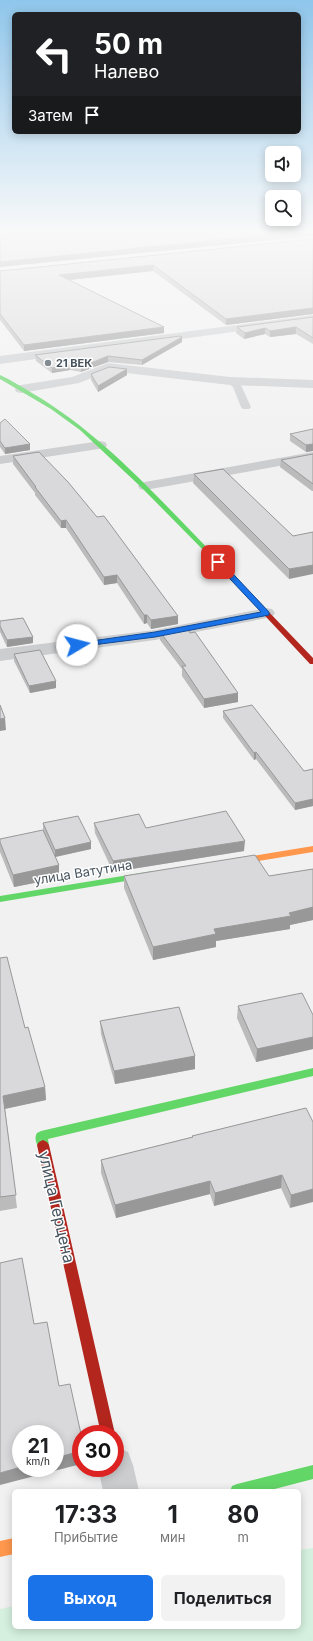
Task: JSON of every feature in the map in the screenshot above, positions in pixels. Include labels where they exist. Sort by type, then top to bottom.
[{"type":"main road","points":[[0,377],[70,418],[100,445],[145,486],[313,662]]},
{"type":"main road","points":[[220,864],[313,849]]},
{"type":"main road","name":"улица Ватутина","points":[[0,899],[159,873]]},
{"type":"main road","name":"улица Герцена","points":[[106,1425],[41,1136],[313,1072]]},
{"type":"main road","points":[[245,1489],[313,1472]]},
{"type":"main road","points":[[0,1549],[12,1546]]},
{"type":"street","points":[[0,360],[313,318]]},
{"type":"street","points":[[21,389],[75,380],[108,367],[230,381],[313,384]]},
{"type":"street","points":[[0,460],[100,445]]},
{"type":"street","points":[[145,486],[313,456]]},
{"type":"street","points":[[0,655],[155,635],[266,613]]},
{"type":"street","points":[[118,1477],[121,1489]]},
{"type":"lane","points":[[230,381],[236,385],[246,407]]},
{"type":"green space","points":[[313,1548],[313,1641],[0,1641],[0,1609],[12,1606],[12,1629],[301,1629],[301,1550]]},
{"type":"building","points":[[0,310],[129,310],[164,327],[24,345],[0,314]]},
{"type":"building","points":[[213,310],[301,310],[226,319]]},
{"type":"building","points":[[313,317],[313,338],[296,327],[270,331],[265,328],[245,333],[237,327]]},
{"type":"building","points":[[180,336],[182,337],[142,360],[108,356],[81,367],[70,365],[52,368],[35,355]]},
{"type":"building","points":[[109,367],[127,369],[98,386],[91,374]]},
{"type":"building","points":[[5,419],[30,444],[5,448],[0,441],[0,423]]},
{"type":"building","points":[[313,429],[313,444],[306,445],[290,434]]},
{"type":"building","points":[[39,452],[68,482],[97,517],[104,516],[178,616],[151,620],[147,615],[144,615],[117,575],[104,577],[66,520],[61,521],[13,456]]},
{"type":"building","points":[[313,454],[313,484],[281,460]]},
{"type":"building","points":[[223,469],[293,536],[313,532],[313,565],[289,569],[194,474]]},
{"type":"building","points":[[23,618],[33,637],[7,640],[0,626],[0,621]]},
{"type":"building","points":[[186,627],[190,633],[195,632],[238,693],[204,699],[182,666],[186,666],[160,632]]},
{"type":"building","points":[[40,650],[56,681],[29,686],[14,654]]},
{"type":"building","points":[[0,705],[5,718],[0,719]]},
{"type":"building","points":[[252,705],[304,771],[313,769],[313,799],[295,803],[256,752],[254,753],[223,711]]},
{"type":"building","points":[[226,811],[245,841],[113,861],[94,823],[139,814],[146,828]]},
{"type":"building","points":[[78,816],[91,842],[55,850],[43,823]]},
{"type":"building","points":[[43,830],[59,865],[13,875],[0,839]]},
{"type":"building","points":[[255,855],[269,876],[313,869],[313,907],[289,913],[291,916],[214,929],[216,934],[153,947],[124,876]]},
{"type":"building","points":[[7,957],[25,1028],[28,1027],[45,1087],[3,1096],[16,1195],[0,1197],[0,958]]},
{"type":"building","points":[[302,993],[313,1015],[313,1037],[257,1049],[238,1006]]},
{"type":"building","points":[[179,1007],[195,1056],[114,1071],[100,1021]]},
{"type":"building","points":[[306,1108],[313,1122],[313,1189],[291,1195],[282,1175],[215,1193],[210,1181],[115,1205],[101,1160]]},
{"type":"building","points":[[22,1258],[34,1324],[47,1322],[59,1386],[70,1384],[79,1425],[72,1425],[72,1453],[64,1456],[64,1425],[12,1425],[12,1470],[0,1473],[0,1263]]},
{"type":"traffic: fast","points":[[0,377],[53,408],[82,429],[143,486],[216,560]]},
{"type":"traffic: fast","points":[[0,899],[153,874]]},
{"type":"traffic: fast","points":[[43,1145],[41,1136],[313,1072]]},
{"type":"traffic: fast","points":[[245,1489],[313,1472]]},
{"type":"traffic: slow","points":[[228,863],[313,849]]},
{"type":"traffic: slow","points":[[0,1549],[12,1546]]},
{"type":"traffic: jam","points":[[216,560],[313,662]]},
{"type":"traffic: jam","points":[[43,1145],[106,1425]]},
{"type":"place","name":"21 ВЕК","points":[[48,363]]},
{"type":"route","points":[[77,645],[155,635],[266,613],[218,562]]}]
